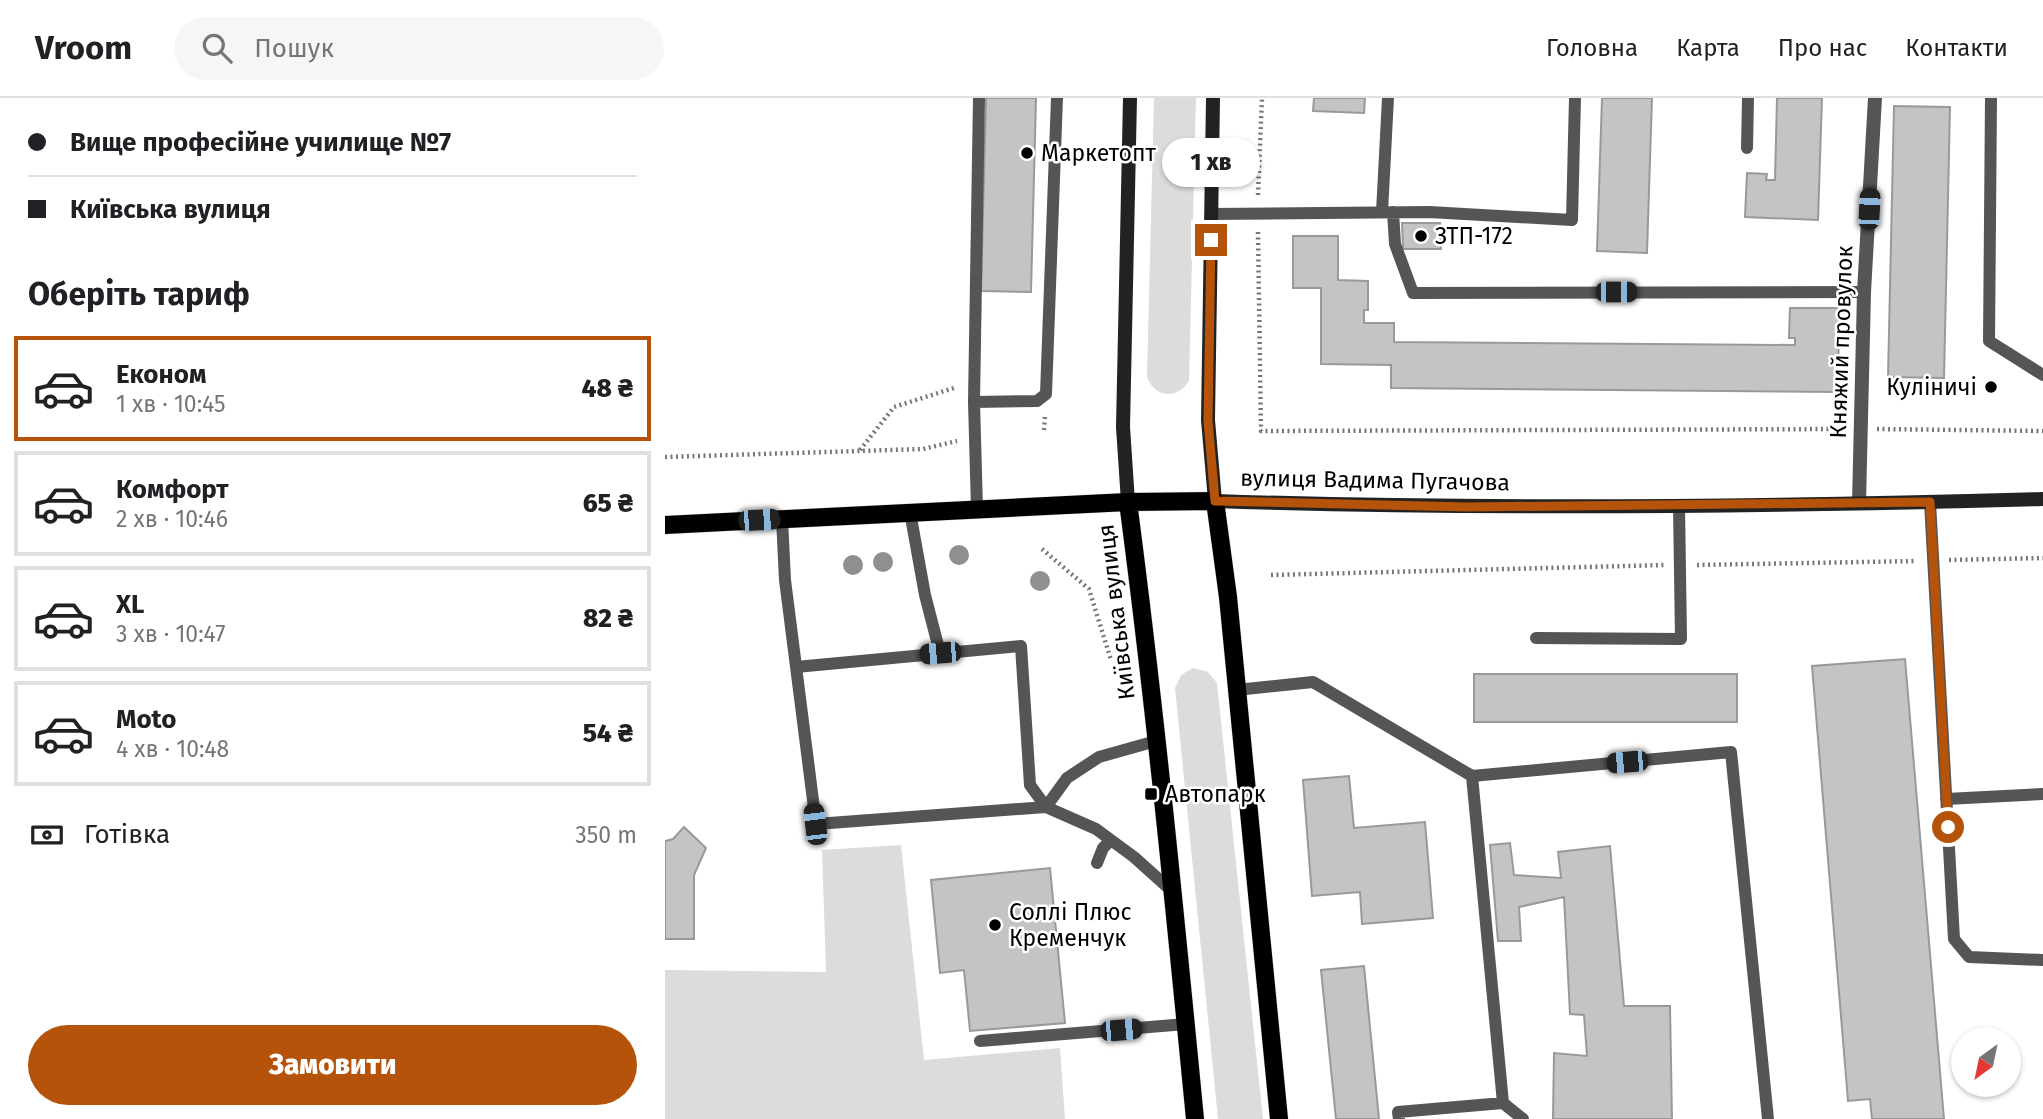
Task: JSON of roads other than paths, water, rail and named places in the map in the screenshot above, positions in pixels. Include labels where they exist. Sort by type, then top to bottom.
[{"type":"main road","name":"вулиця Вадима Пугачова","points":[[665,525],[1128,502],[1215,501]]},
{"type":"main road","points":[[1215,501],[1279,1119]]},
{"type":"main road","name":"Київська вулиця","points":[[1128,502],[1146,640],[1195,1119]]},
{"type":"street","name":"Київська вулиця","points":[[1128,502],[1123,427],[1130,98]]},
{"type":"street","points":[[1213,98],[1208,421],[1215,501]]},
{"type":"street","name":"Княжий провулок","points":[[1859,503],[1864,292],[1875,98]]},
{"type":"street","name":"вулиця Вадима Пугачова","points":[[1215,501],[1468,507],[2043,499]]},
{"type":"lane","points":[[977,509],[973,438],[979,98]]},
{"type":"lane","points":[[974,402],[1037,401],[1046,394],[1057,98]]},
{"type":"lane","points":[[1388,98],[1387,212],[1395,244],[1413,293],[1864,292]]},
{"type":"lane","points":[[1211,214],[1429,212],[1572,220],[1575,98]]},
{"type":"lane","points":[[1747,148],[1748,98]]},
{"type":"lane","points":[[1991,98],[1989,341],[2043,375]]},
{"type":"lane","points":[[1930,502],[1954,939],[1969,957],[2043,960]]},
{"type":"lane","points":[[1537,638],[1681,639],[1679,505]]},
{"type":"lane","points":[[911,512],[925,595],[940,653]]},
{"type":"lane","points":[[782,519],[785,580],[815,824],[1046,807],[1096,829],[1134,857],[1173,892]]},
{"type":"lane","points":[[796,667],[1021,646],[1030,785],[1046,807]]},
{"type":"lane","points":[[1236,690],[1313,682],[1472,776],[1731,752],[1768,1119]]},
{"type":"lane","points":[[1046,807],[1067,778],[1099,757],[1156,741]]},
{"type":"lane","points":[[1472,776],[1503,1102],[1523,1119]]},
{"type":"lane","points":[[1946,799],[2043,794]]},
{"type":"lane","points":[[1097,863],[1103,848],[1111,840]]},
{"type":"lane","points":[[980,1041],[1099,1026],[1186,1024]]},
{"type":"lane","points":[[1399,1119],[1398,1112],[1503,1102]]},
{"type":"place","name":"Маркетопт","points":[[1027,153]]},
{"type":"place","name":"ЗТП-172","points":[[1421,236]]},
{"type":"place","name":"Куліничі","points":[[1991,387]]},
{"type":"place","name":"Автопарк","points":[[1151,794]]},
{"type":"place","name":"Соллі Плюс Кременчук","points":[[995,925]]}]
